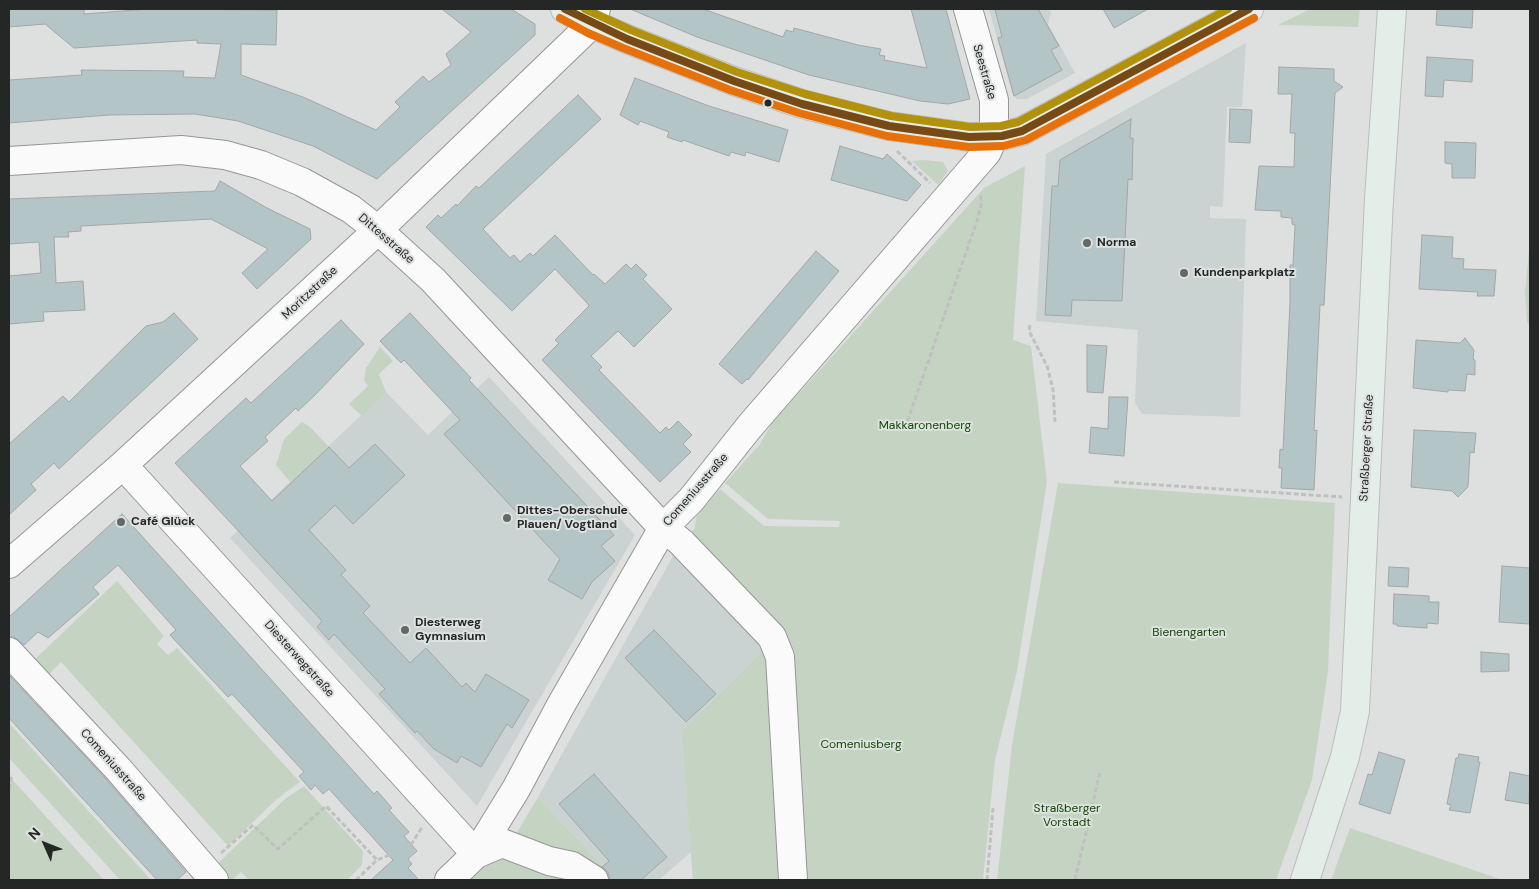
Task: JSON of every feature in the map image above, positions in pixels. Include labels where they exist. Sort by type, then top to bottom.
[{"type":"main road","points":[[565,9],[594,16],[734,81],[802,104],[889,126],[969,136],[994,136],[1022,131],[1060,113],[1249,9]]},
{"type":"main road","name":"Straßberger Straße","points":[[1305,880],[1345,757],[1355,711],[1378,218],[1392,9]]},
{"type":"street","name":"Seestraße","points":[[968,9],[994,100],[994,136]]},
{"type":"street","name":"Moritzstraße","points":[[9,564],[123,465],[378,230],[594,16]]},
{"type":"street","name":"Comeniusstraße","points":[[449,880],[476,854],[516,789],[561,705],[663,528],[691,500],[750,426],[976,166],[987,152],[994,136]]},
{"type":"street","name":"Dittesstraße","points":[[9,161],[181,150],[225,155],[261,165],[302,182],[351,209],[378,230],[432,280],[663,528],[681,542],[772,637],[780,657],[794,880]]},
{"type":"street","name":"Diesterwegstraße","points":[[123,465],[476,854]]},
{"type":"street","name":"Comeniusstraße","points":[[9,652],[119,770],[207,873]]},
{"type":"street","points":[[476,854],[502,843],[549,862],[572,866],[594,880]]},
{"type":"path","points":[[894,149],[934,187]]},
{"type":"path","points":[[905,428],[978,218],[981,206],[980,192]]},
{"type":"path","points":[[1030,325],[1029,331],[1047,366],[1053,389],[1055,422]]},
{"type":"path","points":[[1114,482],[1342,497],[1343,505]]},
{"type":"path","points":[[1074,880],[1100,772]]},
{"type":"path","points":[[9,789],[12,774]]},
{"type":"path","points":[[207,873],[227,849],[253,825],[278,849],[326,806],[377,860]]},
{"type":"path","points":[[987,880],[993,808]]},
{"type":"path","points":[[356,880],[377,860],[392,854]]},
{"type":"shaded area","points":[[989,9],[1049,9],[1051,13],[1048,24],[1075,73],[1027,99],[1017,99],[1013,96]]},
{"type":"shaded area","name":"Kundenparkplatz","points":[[1246,43],[1242,107],[1227,107],[1223,207],[1210,206],[1210,218],[1246,219],[1240,417],[1142,414],[1135,403],[1138,330],[1036,321],[1046,154]]},
{"type":"shaded area","points":[[489,377],[635,535],[477,806],[230,538],[386,392],[428,435]]},
{"type":"shaded area","points":[[678,547],[771,643],[681,731],[691,852],[659,880],[616,880],[538,797]]},
{"type":"green space","points":[[1310,9],[1360,9],[1358,27],[1278,25]]},
{"type":"green space","points":[[912,161],[943,162],[948,171],[938,185]]},
{"type":"green space","name":"Comeniusberg","points":[[1025,166],[1013,340],[1031,346],[1047,482],[1017,671],[995,760],[983,880],[693,880],[681,731],[771,643],[678,547],[695,528],[696,517],[720,489],[764,526],[839,527],[840,521],[768,519],[725,483],[760,444],[772,423],[984,188]]},
{"type":"green space","points":[[1530,240],[1530,326],[1527,322],[1525,293]]},
{"type":"green space","points":[[380,347],[393,361],[379,374],[386,392],[362,416],[349,404],[368,386],[364,380],[366,368]]},
{"type":"green space","points":[[302,422],[309,426],[329,447],[291,483],[276,465],[284,439]]},
{"type":"green space","name":"Bienengarten","points":[[1058,483],[1335,503],[1328,671],[1312,780],[1276,880],[997,880],[1012,745]]},
{"type":"green space","points":[[117,581],[164,636],[157,644],[168,655],[177,648],[300,782],[278,798],[228,846],[61,662],[48,675],[34,660]]},
{"type":"green space","points":[[9,723],[151,880],[120,880],[9,758]]},
{"type":"green space","points":[[9,776],[104,880],[9,880]]},
{"type":"green space","points":[[304,786],[363,851],[362,865],[347,880],[249,880],[241,872],[232,880],[226,880],[214,867],[285,799]]},
{"type":"green space","points":[[538,797],[616,880],[467,880],[513,839]]},
{"type":"green space","points":[[1350,828],[1503,880],[1331,880]]},
{"type":"building","points":[[9,9],[84,9],[84,14],[148,9],[277,10],[276,45],[241,44],[241,75],[303,97],[376,130],[400,107],[395,102],[423,76],[429,82],[451,65],[446,54],[471,32],[442,9],[511,9],[535,24],[535,35],[377,179],[313,146],[238,121],[195,114],[109,115],[9,123],[9,80],[82,75],[81,70],[184,71],[183,77],[215,78],[221,44],[197,43],[197,40],[74,48],[45,24],[9,27]]},
{"type":"building","points":[[630,9],[703,9],[783,37],[786,30],[793,32],[794,28],[858,45],[881,49],[879,55],[885,56],[884,60],[927,68],[911,9],[946,9],[970,99],[948,104],[920,101],[809,75],[697,37]]},
{"type":"building","points":[[995,9],[1038,9],[1059,46],[1051,50],[1062,70],[1014,96],[998,38],[1002,37]]},
{"type":"building","points":[[1103,9],[1148,9],[1114,28]]},
{"type":"building","points":[[1437,9],[1473,9],[1472,28],[1436,25]]},
{"type":"building","points":[[1427,57],[1473,60],[1472,82],[1444,80],[1443,97],[1425,96]]},
{"type":"building","points":[[1279,67],[1334,69],[1334,81],[1343,87],[1335,93],[1324,305],[1320,305],[1314,431],[1317,430],[1314,490],[1281,488],[1282,468],[1279,468],[1280,449],[1283,450],[1290,265],[1293,265],[1295,225],[1292,224],[1292,218],[1281,217],[1281,211],[1255,210],[1259,166],[1294,167],[1295,133],[1290,133],[1292,94],[1278,94]]},
{"type":"building","points":[[635,78],[709,106],[788,130],[779,162],[746,152],[745,156],[731,152],[729,156],[683,140],[682,142],[667,137],[669,132],[640,121],[638,125],[620,115]]},
{"type":"building","points":[[578,95],[601,119],[483,229],[510,258],[514,255],[520,262],[530,253],[533,256],[555,235],[593,275],[605,284],[626,264],[631,269],[636,264],[647,275],[643,279],[672,309],[634,347],[618,331],[591,356],[602,367],[599,370],[660,433],[666,427],[669,430],[678,421],[692,435],[683,444],[691,452],[660,482],[542,360],[559,343],[555,340],[589,306],[588,304],[555,269],[512,311],[426,227],[438,215],[441,218],[456,204],[457,206],[476,186],[479,188]]},
{"type":"building","points":[[1230,109],[1252,110],[1250,143],[1229,142]]},
{"type":"building","name":"Norma","points":[[1131,119],[1130,138],[1133,138],[1132,180],[1128,179],[1122,301],[1072,300],[1071,316],[1045,315],[1052,186],[1058,186],[1060,160]]},
{"type":"building","points":[[1445,142],[1476,143],[1475,178],[1452,178],[1452,164],[1445,163]]},
{"type":"building","points":[[840,146],[883,159],[887,154],[921,185],[907,201],[831,180]]},
{"type":"building","points":[[220,181],[267,208],[310,229],[311,239],[257,289],[242,273],[268,249],[211,219],[81,226],[81,231],[68,232],[69,237],[54,237],[56,283],[83,281],[85,310],[43,312],[44,321],[9,324],[9,276],[41,273],[39,242],[9,244],[9,199],[215,191]]},
{"type":"building","points":[[1422,235],[1453,237],[1452,258],[1464,259],[1463,269],[1496,270],[1494,296],[1477,296],[1478,292],[1419,289]]},
{"type":"building","points":[[816,251],[839,271],[748,380],[742,384],[719,364]]},
{"type":"building","points":[[174,313],[198,339],[59,469],[54,463],[31,484],[36,490],[9,515],[9,444],[63,396],[69,402],[146,326],[163,322]]},
{"type":"building","points":[[410,313],[471,378],[469,380],[614,535],[601,546],[615,561],[592,582],[582,599],[548,580],[560,559],[444,434],[460,420],[404,360],[401,363],[380,341]]},
{"type":"building","points":[[341,320],[364,344],[314,396],[298,411],[296,408],[265,437],[268,441],[240,466],[272,501],[329,447],[349,468],[375,444],[405,475],[353,524],[335,505],[309,530],[346,570],[341,575],[370,606],[363,613],[410,663],[426,648],[462,687],[466,683],[475,692],[486,674],[529,700],[512,728],[507,724],[481,767],[461,756],[457,763],[434,749],[417,731],[415,733],[379,694],[385,689],[334,634],[329,640],[317,627],[322,621],[175,463],[246,398],[251,403]]},
{"type":"building","points":[[1465,338],[1474,350],[1475,375],[1467,374],[1465,391],[1448,390],[1448,392],[1413,388],[1416,340],[1460,343]]},
{"type":"building","points":[[1087,345],[1107,346],[1103,393],[1087,392]]},
{"type":"building","points":[[1109,397],[1128,397],[1124,456],[1089,453],[1091,427],[1108,429]]},
{"type":"building","points":[[1414,430],[1476,433],[1474,453],[1470,452],[1468,487],[1458,497],[1452,491],[1411,487]]},
{"type":"building","points":[[122,514],[374,794],[377,791],[392,808],[389,810],[409,832],[404,836],[417,851],[408,859],[412,864],[408,868],[419,880],[371,880],[393,860],[329,789],[323,794],[315,785],[311,790],[299,776],[304,772],[232,694],[228,697],[170,635],[176,630],[118,565],[93,587],[99,594],[48,638],[38,632],[24,645],[14,637],[9,637],[9,617]]},
{"type":"building","points":[[1502,566],[1530,568],[1530,624],[1499,622]]},
{"type":"building","points":[[1389,567],[1409,568],[1408,587],[1388,586]]},
{"type":"building","points":[[1394,594],[1429,596],[1429,602],[1439,602],[1438,624],[1427,623],[1427,628],[1397,626],[1397,624],[1393,624]]},
{"type":"building","points":[[654,630],[716,694],[686,722],[625,658]]},
{"type":"building","points":[[1481,652],[1509,654],[1509,671],[1481,672]]},
{"type":"building","points":[[9,675],[107,780],[186,872],[177,880],[157,880],[9,718]]},
{"type":"building","points":[[1379,752],[1405,760],[1390,814],[1359,804],[1368,774],[1372,775]]},
{"type":"building","points":[[1459,754],[1479,757],[1478,762],[1480,762],[1470,813],[1449,810],[1451,805],[1447,804],[1456,758],[1458,758]]},
{"type":"building","points":[[1510,772],[1530,776],[1529,804],[1505,800]]},
{"type":"building","points":[[594,774],[667,857],[641,880],[610,880],[608,872],[602,867],[609,861],[559,804]]},
{"type":"transit line","points":[[565,9],[627,39],[734,81],[802,104],[889,126],[969,137],[1002,136],[1022,131],[1249,9]]},
{"type":"transit line","points":[[585,9],[631,30],[737,72],[805,94],[891,116],[970,127],[1001,126],[1018,122],[1228,9]]},
{"type":"transit line","points":[[560,18],[588,33],[623,48],[730,90],[799,113],[887,136],[969,147],[1003,146],[1026,140],[1254,18]]},
{"type":"place","name":"Norma","points":[[1087,243]]},
{"type":"place","name":"Kundenparkplatz","points":[[1184,273]]},
{"type":"place","name":"Dittes-Oberschule Plauen/ Vogtland","points":[[507,518]]},
{"type":"place","name":"Café Glück","points":[[121,522]]},
{"type":"place","name":"Diesterweg Gymnasium","points":[[405,630]]},
{"type":"park label","name":"Makkaronenberg","points":[[925,426]]},
{"type":"park label","name":"Straßberger Vorstadt","points":[[1067,816]]}]
